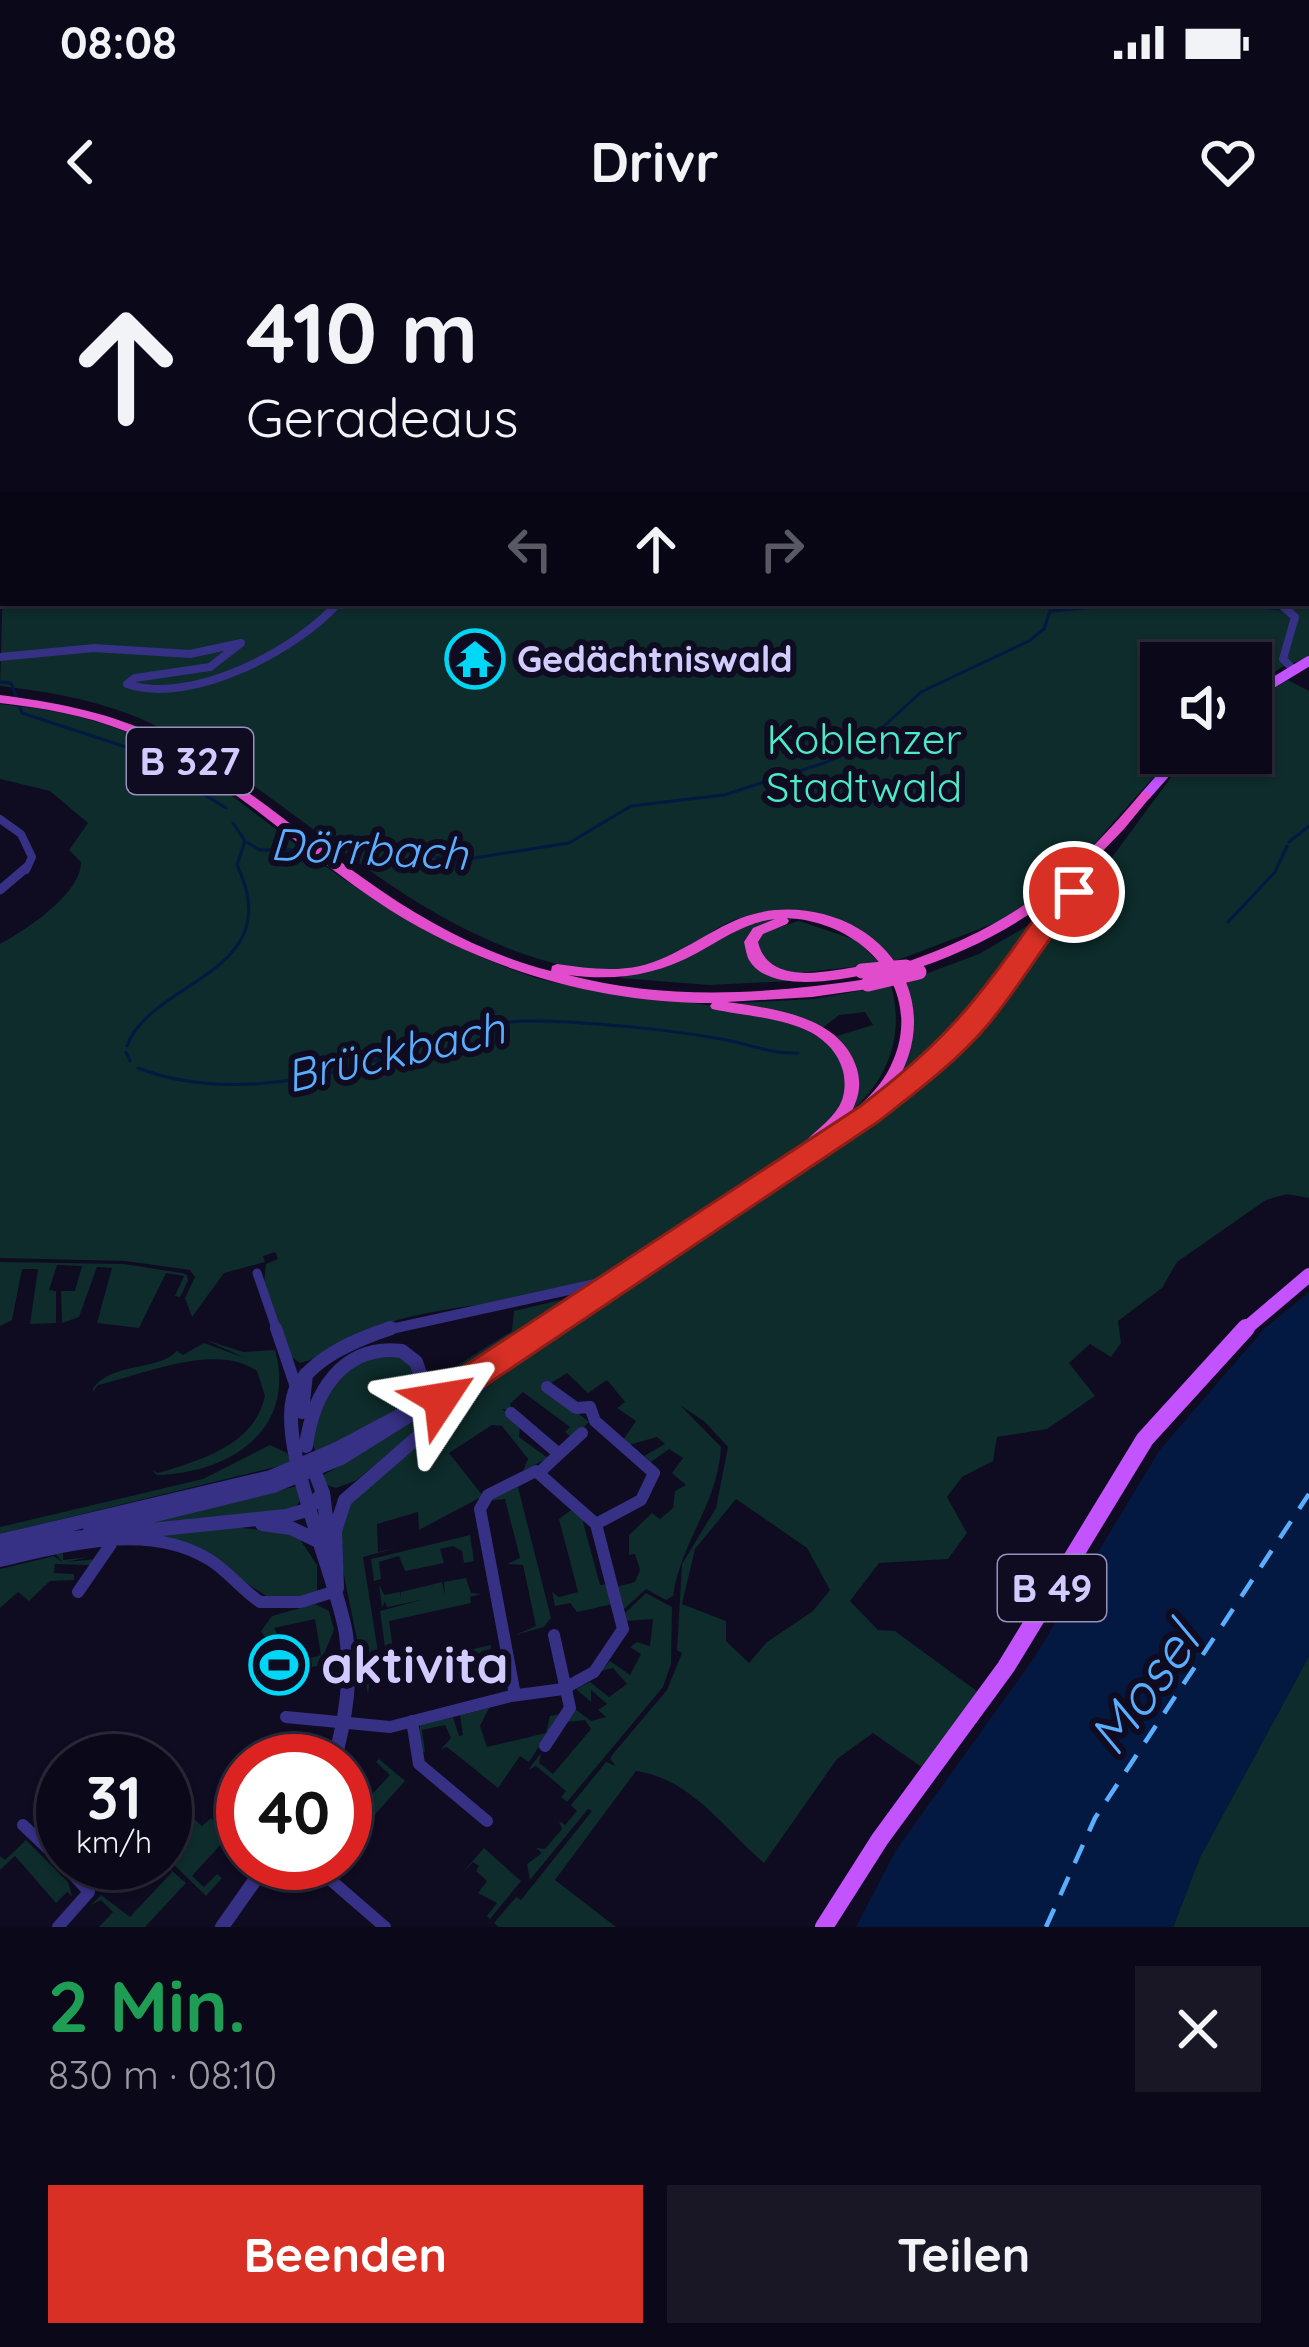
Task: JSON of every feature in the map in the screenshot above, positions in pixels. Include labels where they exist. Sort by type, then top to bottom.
[{"type":"highway","name":"B 327","points":[[0,696],[89,715],[149,737],[358,875],[454,932],[548,968],[611,982],[716,992],[804,988],[865,978]]},
{"type":"highway","name":"B 327","points":[[358,875],[427,926],[495,958],[572,982],[661,996],[779,997],[913,968],[994,944],[1078,884],[1116,842],[1146,795]]},
{"type":"highway","name":"B 327","points":[[913,968],[1029,913],[1084,870],[1146,795]]},
{"type":"highway","points":[[834,1137],[954,1044],[1078,884]]},
{"type":"highway","points":[[548,968],[610,974],[651,968],[728,925],[770,914],[814,916],[863,937],[896,971],[906,999],[908,1030],[889,1083],[834,1137]]},
{"type":"highway","points":[[813,1142],[858,1109],[892,1064],[900,1030],[894,986],[873,950],[827,924],[774,922],[751,942],[755,960],[779,974],[865,978]]},
{"type":"highway","points":[[661,996],[782,1017],[835,1044],[851,1069],[852,1094],[839,1119],[813,1142]]},
{"type":"main road","points":[[1272,682],[1309,661]]},
{"type":"main road","name":"B 327","points":[[1146,795],[1164,774]]},
{"type":"main road","name":"B 49","points":[[824,1927],[880,1839],[1006,1667],[1145,1439],[1232,1342],[1309,1275]]},
{"type":"street","points":[[0,657],[94,648],[190,654],[242,644],[212,665],[137,677],[127,684],[140,688],[200,681],[239,672],[280,654],[319,627],[336,606]]},
{"type":"street","points":[[1283,606],[1295,620],[1283,647],[1283,659],[1292,668]]},
{"type":"street","points":[[0,819],[21,834],[32,856],[26,870],[0,890]]},
{"type":"street","points":[[35,1542],[272,1481],[339,1454],[520,1348],[834,1137]]},
{"type":"street","points":[[339,1454],[813,1142]]},
{"type":"street","points":[[257,1273],[296,1387]]},
{"type":"street","points":[[353,1490],[322,1493],[311,1486],[289,1408],[306,1374],[400,1325],[454,1311],[565,1296],[600,1282]]},
{"type":"street","points":[[336,1591],[335,1531],[353,1490],[520,1348]]},
{"type":"street","points":[[283,1351],[306,1374]]},
{"type":"street","points":[[301,1448],[317,1391],[362,1353],[398,1351],[422,1372],[421,1389],[399,1418]]},
{"type":"street","points":[[306,1374],[301,1448],[311,1508],[332,1574]]},
{"type":"street","points":[[548,1387],[576,1408],[590,1407],[595,1421],[654,1473],[653,1485],[637,1504],[596,1524]]},
{"type":"street","points":[[511,1413],[560,1454]]},
{"type":"street","points":[[515,1695],[480,1509],[488,1495],[540,1472],[582,1433]]},
{"type":"street","points":[[286,1717],[390,1727],[515,1695],[566,1688],[594,1672],[623,1629],[596,1524],[540,1472]]},
{"type":"street","points":[[0,1546],[272,1481]]},
{"type":"street","points":[[0,1546],[229,1522],[311,1508],[322,1493]]},
{"type":"street","points":[[322,1493],[332,1574],[353,1665],[344,1734]]},
{"type":"street","points":[[229,1522],[291,1528],[320,1542]]},
{"type":"street","points":[[0,1562],[150,1542],[184,1548],[268,1607],[290,1607],[336,1591]]},
{"type":"street","points":[[78,1592],[112,1544]]},
{"type":"street","points":[[545,1747],[569,1713],[554,1635]]},
{"type":"street","points":[[412,1721],[419,1764],[487,1821]]},
{"type":"street","points":[[23,1825],[36,1837]]},
{"type":"street","points":[[58,1927],[87,1890]]},
{"type":"street","points":[[222,1927],[248,1890]]},
{"type":"street","points":[[342,1890],[385,1927]]},
{"type":"green space","name":"Koblenzer Stadtwald","points":[[2,606],[1309,606],[1309,657],[1291,664],[1280,654],[1285,665],[1272,674],[1272,642],[1140,642],[1140,774],[1156,774],[1064,878],[998,922],[895,961],[839,925],[793,913],[747,916],[727,923],[684,951],[641,967],[583,968],[539,959],[433,912],[200,750],[150,723],[77,698],[0,686]]},
{"type":"green space","points":[[1288,680],[1309,691],[1309,1198],[1287,1194],[1266,1200],[1177,1262],[1162,1288],[1118,1321],[1121,1343],[1111,1357],[1090,1344],[1069,1363],[1095,1396],[1047,1429],[997,1437],[993,1461],[962,1477],[947,1497],[967,1533],[948,1559],[879,1563],[850,1601],[878,1630],[895,1631],[978,1692],[923,1768],[873,1733],[837,1759],[764,1863],[691,1795],[636,1771],[555,1880],[616,1927],[498,1927],[494,1923],[516,1897],[521,1900],[592,1811],[588,1809],[530,1880],[527,1864],[542,1853],[536,1848],[545,1849],[562,1829],[559,1821],[565,1825],[577,1811],[571,1805],[606,1762],[616,1766],[610,1759],[613,1754],[667,1690],[682,1653],[677,1650],[682,1564],[716,1508],[728,1447],[705,1422],[680,1405],[721,1447],[713,1487],[683,1558],[673,1596],[666,1600],[646,1589],[623,1610],[616,1587],[635,1582],[640,1570],[635,1554],[629,1555],[629,1535],[652,1513],[660,1519],[673,1508],[675,1491],[686,1485],[672,1473],[683,1458],[669,1449],[651,1462],[644,1456],[665,1444],[657,1437],[629,1445],[623,1440],[636,1421],[617,1408],[625,1402],[607,1380],[588,1393],[567,1373],[545,1387],[589,1422],[573,1438],[565,1432],[570,1427],[523,1392],[510,1404],[512,1410],[502,1409],[520,1423],[519,1437],[548,1458],[523,1471],[528,1459],[502,1426],[492,1425],[449,1453],[483,1496],[419,1530],[418,1512],[377,1524],[378,1552],[399,1547],[363,1557],[380,1665],[371,1667],[368,1694],[337,1541],[347,1504],[473,1394],[637,1274],[914,1087],[1107,864],[1173,774],[1272,774],[1272,689]],"holes":[[[736,1499],[807,1548],[830,1590],[813,1611],[767,1642],[749,1663],[726,1641],[726,1621],[682,1604],[695,1549]]]},
{"type":"green space","points":[[0,704],[84,718],[154,745],[375,899],[495,963],[559,983],[738,1010],[812,1033],[841,1062],[846,1102],[818,1133],[595,1280],[546,1294],[394,1321],[300,1363],[290,1356],[264,1284],[266,1264],[278,1259],[275,1252],[263,1256],[265,1262],[224,1273],[192,1317],[185,1298],[195,1277],[190,1270],[125,1261],[0,1258],[0,944],[37,921],[72,886],[81,862],[69,850],[88,823],[50,791],[0,779]]},
{"type":"green space","points":[[1048,914],[987,1002],[890,1092],[909,1038],[904,982],[979,954]]},
{"type":"green space","points":[[760,917],[798,918],[762,926],[752,960],[812,980],[709,985],[620,978]]},
{"type":"green space","points":[[799,921],[856,940],[881,964],[787,974],[758,960],[758,934]]},
{"type":"green space","points":[[891,985],[896,1022],[890,1056],[874,1086],[849,1114],[856,1095],[829,1032],[837,1036],[873,1025],[865,1012],[839,1015],[820,1030],[716,1004],[814,999]]},
{"type":"green space","points":[[0,1262],[124,1264],[182,1273],[188,1281],[180,1297],[175,1296],[184,1276],[166,1273],[139,1328],[97,1323],[112,1268],[97,1267],[79,1317],[62,1323],[61,1291],[75,1291],[82,1266],[57,1265],[49,1290],[56,1291],[56,1323],[30,1324],[38,1269],[22,1269],[12,1320],[0,1326]]},
{"type":"green space","points":[[573,1297],[420,1398],[429,1374],[437,1378],[512,1331],[514,1311]]},
{"type":"green space","points":[[206,1340],[243,1352],[275,1350],[276,1403],[267,1424],[233,1455],[210,1466],[157,1475],[152,1470],[158,1473],[207,1456],[250,1427],[265,1396],[257,1371],[240,1363],[200,1360],[98,1385],[93,1392],[93,1388],[112,1374],[158,1362],[177,1351],[183,1355],[204,1343],[245,1358]]},
{"type":"green space","points":[[405,1357],[418,1373],[403,1403],[378,1423],[316,1454],[312,1440],[320,1392],[363,1358]]},
{"type":"green space","points":[[469,1388],[355,1481],[336,1488],[324,1484],[322,1476]]},
{"type":"green space","points":[[270,1445],[287,1453],[292,1463],[0,1534],[0,1527],[203,1479]]},
{"type":"green space","points":[[297,1486],[300,1501],[293,1510],[130,1528]]},
{"type":"green space","points":[[518,1487],[551,1618],[544,1627],[515,1635],[536,1626],[523,1565],[507,1564],[520,1558],[505,1499],[488,1501]]},
{"type":"green space","points":[[574,1508],[587,1519],[583,1522],[600,1585],[608,1584],[613,1604],[577,1612],[570,1603],[555,1606],[552,1592],[559,1597],[578,1592],[559,1519]]},
{"type":"green space","points":[[236,1527],[297,1535],[317,1565],[317,1592],[277,1603],[187,1544],[56,1544]]},
{"type":"green space","points":[[470,1535],[474,1561],[464,1563],[462,1551],[453,1546],[440,1549],[444,1563],[405,1571],[399,1556],[379,1562],[381,1579],[374,1581],[371,1559]]},
{"type":"green space","points":[[63,1553],[63,1560],[89,1557],[66,1562],[98,1559],[90,1565],[55,1564],[54,1573],[74,1574],[74,1580],[50,1581],[29,1601],[18,1592],[0,1608],[0,1569],[54,1556],[62,1562],[56,1554]]},
{"type":"green space","points":[[466,1578],[471,1593],[481,1594],[470,1597],[471,1603],[389,1621],[394,1655],[411,1652],[415,1640],[421,1657],[387,1662],[380,1611],[421,1600],[387,1607],[385,1601],[382,1608],[379,1584],[384,1595],[400,1592],[401,1598],[401,1592],[442,1582],[445,1595],[444,1582]]},
{"type":"green space","points":[[646,1593],[672,1607],[671,1664],[663,1687],[567,1802],[561,1797],[566,1791],[536,1766],[528,1770],[541,1753],[539,1763],[553,1774],[591,1729],[585,1720],[568,1722],[574,1708],[591,1721],[606,1717],[598,1710],[607,1704],[591,1690],[591,1702],[576,1689],[590,1682],[609,1697],[627,1684],[613,1668],[601,1671],[610,1661],[630,1675],[641,1654],[630,1647],[637,1642],[650,1646],[653,1619],[625,1621],[625,1613]]},
{"type":"green space","points":[[315,1604],[329,1611],[334,1630],[319,1666],[312,1667],[311,1658],[321,1655],[315,1619],[274,1628],[279,1637],[266,1639],[261,1631],[272,1616]]},
{"type":"green space","points":[[491,1645],[489,1669],[484,1671],[480,1653],[460,1658],[455,1675],[427,1681],[417,1668],[396,1672],[395,1667]]},
{"type":"green space","points":[[1309,1656],[1309,1927],[1173,1927],[1200,1857]]},
{"type":"green space","points":[[489,1708],[480,1726],[487,1747],[546,1733],[550,1716],[560,1714],[529,1762],[520,1756],[498,1788],[447,1747],[441,1749],[451,1738],[445,1725],[422,1730],[425,1752],[420,1753],[420,1725],[453,1717],[459,1736],[463,1735],[460,1715]]},
{"type":"green space","points":[[379,1759],[405,1781],[372,1818],[372,1794],[390,1775],[376,1762]]},
{"type":"green space","points":[[192,1817],[202,1826],[211,1818],[216,1823],[216,1850],[192,1876]]},
{"type":"green space","points":[[26,1840],[36,1850],[36,1880],[15,1856],[0,1870],[0,1856],[5,1860]]},
{"type":"green space","points":[[484,1848],[521,1881],[490,1919],[487,1916],[497,1903],[478,1893],[487,1881],[476,1871],[479,1866],[473,1862],[461,1874]]},
{"type":"green space","points":[[216,1875],[216,1885],[206,1896],[192,1882],[192,1876],[204,1887]]},
{"type":"green space","points":[[45,1890],[70,1890],[72,1896],[67,1892],[56,1903]]},
{"type":"green space","points":[[155,1890],[179,1890],[145,1927],[99,1927],[113,1912],[101,1900],[91,1905],[101,1895],[130,1917]]},
{"type":"water","name":"Mosel","points":[[1309,1292],[1309,1656],[1200,1857],[1173,1927],[856,1927],[896,1850],[1034,1658],[1159,1451],[1264,1329]]},
{"type":"waterway","name":"Dörrbach","points":[[322,849],[384,846],[455,861],[569,843],[631,806],[724,795],[827,762],[868,741],[921,692],[1029,641],[1044,629],[1050,611],[1108,606]]},
{"type":"waterway","points":[[1246,606],[1280,609]]},
{"type":"waterway","points":[[1294,607],[1302,606]]},
{"type":"waterway","points":[[0,682],[11,683],[22,713],[126,747]]},
{"type":"waterway","points":[[144,757],[226,808]]},
{"type":"waterway","points":[[127,1046],[161,1005],[232,953],[245,930],[248,901],[237,865],[245,841],[233,823]]},
{"type":"waterway","name":"Brückbach","points":[[1289,842],[1309,826]]},
{"type":"waterway","name":"Dörrbach","points":[[248,843],[260,850],[312,850]]},
{"type":"waterway","name":"Brückbach","points":[[1228,922],[1275,872],[1287,846]]},
{"type":"waterway","name":"Brückbach","points":[[138,1068],[202,1083],[269,1083],[335,1072],[476,1028],[524,1021],[654,1029],[798,1053]]},
{"type":"waterway","points":[[126,1052],[130,1061]]},
{"type":"ferry route","points":[[1046,1927],[1095,1818],[1309,1494]]},
{"type":"place","name":"Gedächtniswald","points":[[475,659]]},
{"type":"place","name":"aktivita","points":[[279,1665]]},
{"type":"route","points":[[441,1399],[869,1114],[929,1068],[978,1019],[1042,927],[1074,892]]}]
